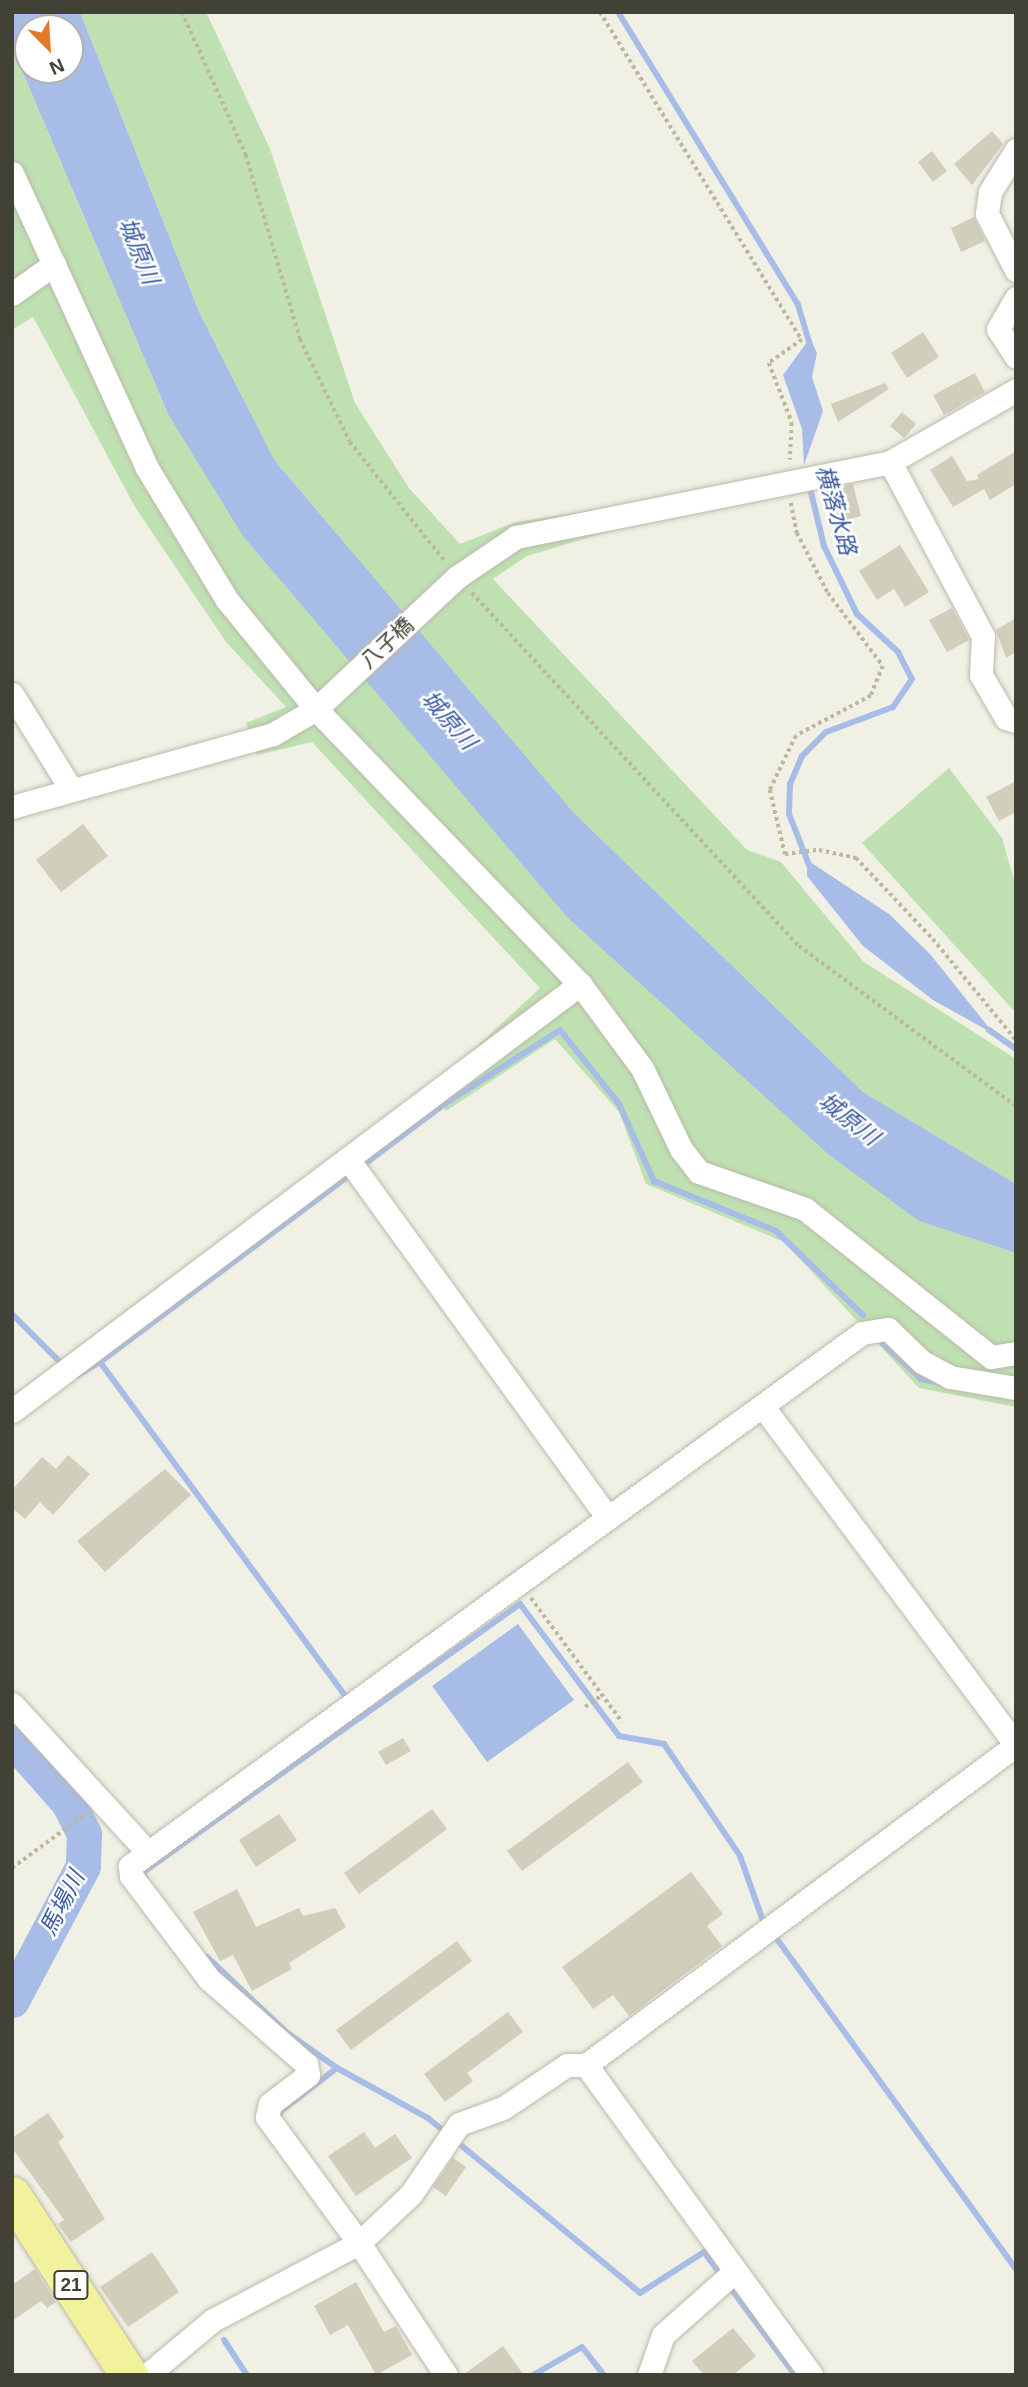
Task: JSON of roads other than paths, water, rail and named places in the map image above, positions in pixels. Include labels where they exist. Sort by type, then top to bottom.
[{"type":"main road","name":"21","points":[[12,2195],[129,2375]]},
{"type":"street","points":[[1016,150],[990,192],[987,214],[1016,270]]},
{"type":"street","points":[[12,173],[147,468],[227,600],[316,709],[580,984],[642,1068],[681,1149],[699,1172],[805,1209],[991,1357],[1006,1385]]},
{"type":"street","points":[[12,294],[54,264]]},
{"type":"street","points":[[1016,298],[998,329],[1016,357]]},
{"type":"street","name":"八子橋","points":[[12,807],[273,734],[316,709],[457,577],[516,537],[788,485],[890,462],[1016,390]]},
{"type":"street","points":[[890,462],[983,636],[981,675],[1006,718],[1016,721]]},
{"type":"street","points":[[12,695],[71,789]]},
{"type":"street","points":[[12,1411],[580,984]]},
{"type":"street","points":[[348,1159],[608,1518]]},
{"type":"street","points":[[446,2375],[359,2243],[267,2117],[270,2104],[308,2075],[306,2064],[209,1979],[131,1876],[130,1866],[146,1850],[877,1327],[888,1329],[922,1362],[950,1377],[1006,1385]]},
{"type":"street","points":[[991,1357],[1016,1353]]},
{"type":"street","points":[[147,2375],[213,2320],[359,2243],[411,2194],[447,2135],[503,2108],[554,2071],[586,2065],[1016,1745],[764,1408]]},
{"type":"street","points":[[12,1704],[146,1850]]},
{"type":"street","points":[[586,2065],[811,2375]]},
{"type":"street","points":[[649,2375],[663,2335],[734,2271]]},
{"type":"water","points":[[12,12],[80,12],[81,14],[14,14],[14,52]]},
{"type":"water","name":"城原川","points":[[84,22],[200,314],[275,461],[574,813],[863,1092],[1016,1184],[1016,1253],[919,1221],[828,1154],[567,917],[243,536],[168,414],[28,84],[84,84]]},
{"type":"water","points":[[810,338],[817,353],[812,377],[823,411],[804,465],[802,429],[783,375]]},
{"type":"water","points":[[807,860],[889,914],[930,954],[994,1034],[933,1000],[863,946],[807,876]]},
{"type":"water","points":[[518,1624],[574,1700],[487,1762],[432,1686]]},
{"type":"waterway","name":"横落水路","points":[[618,12],[798,305],[810,345]]},
{"type":"waterway","name":"横落水路","points":[[809,484],[824,546],[857,614],[898,652],[912,679],[893,707],[826,732],[802,756],[790,784],[789,814],[809,865]]},
{"type":"waterway","points":[[366,1163],[446,1103],[560,1030],[619,1104],[654,1181],[776,1231],[863,1315]]},
{"type":"waterway","name":"横落水路","points":[[989,1030],[1016,1049]]},
{"type":"waterway","points":[[100,1362],[345,1179]]},
{"type":"waterway","points":[[12,1314],[65,1367]]},
{"type":"waterway","points":[[878,1339],[921,1379],[942,1383]]},
{"type":"waterway","points":[[78,1375],[100,1362],[361,1717],[520,1604],[619,1736],[664,1744],[740,1856],[762,1918]]},
{"type":"waterway","points":[[145,1877],[142,1873],[361,1717]]},
{"type":"waterway","name":"馬場川","points":[[12,1739],[68,1802],[84,1834],[83,1866],[12,2000]]},
{"type":"waterway","points":[[777,1939],[1016,2269]]},
{"type":"waterway","points":[[207,1957],[286,2032],[337,2068],[428,2118],[640,2293],[704,2252],[795,2375]]},
{"type":"waterway","points":[[278,2120],[280,2112],[337,2068]]},
{"type":"waterway","points":[[224,2340],[247,2375]]},
{"type":"waterway","points":[[533,2375],[582,2347],[604,2375]]}]
